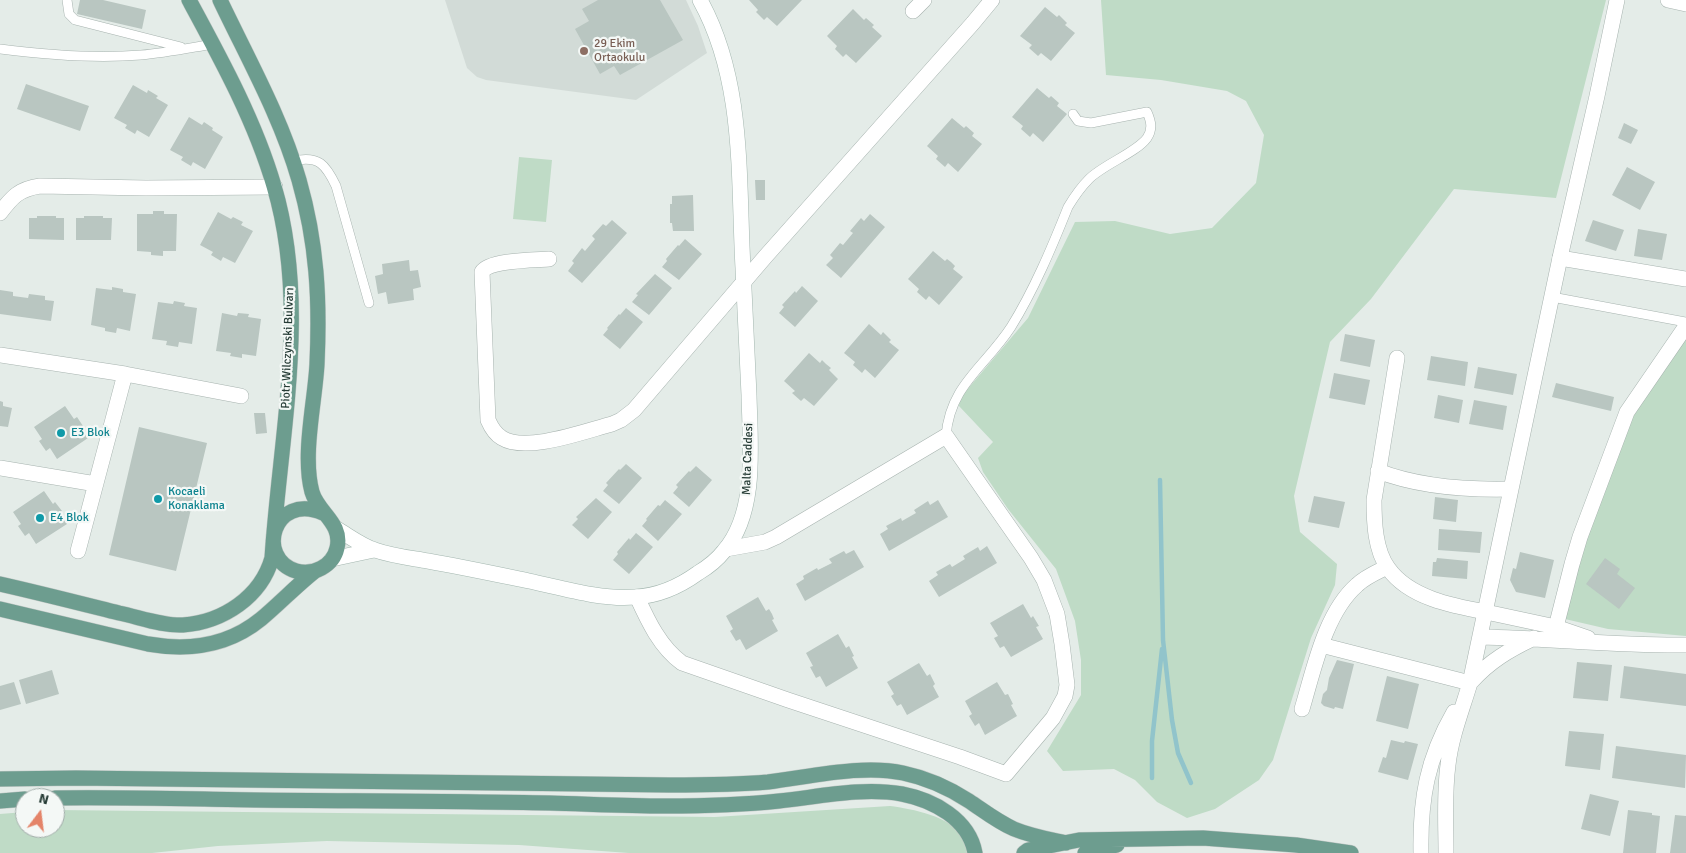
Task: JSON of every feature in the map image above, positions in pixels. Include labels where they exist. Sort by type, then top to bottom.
[{"type":"main road","name":"Piotr Wilczynski Bulvarı","points":[[0,584],[166,623],[182,625],[202,622],[237,607],[262,582],[270,566],[284,438],[292,324],[288,254],[275,187],[264,155],[241,101],[189,0]]},
{"type":"main road","points":[[0,609],[148,644],[169,648],[189,647],[227,639],[244,631],[260,620],[300,582],[325,566],[337,550],[337,529],[316,503],[312,491],[309,460],[318,331],[318,281],[304,202],[293,161],[267,100],[220,0]]},
{"type":"main road","name":"Piotr Wilczynski Bulvarı","points":[[316,571],[305,572],[295,570],[286,565],[276,552],[274,537],[280,522],[292,511],[308,508],[323,513]]},
{"type":"main road","points":[[0,779],[76,778],[669,785],[765,782],[879,770],[926,779],[945,787],[993,818],[1014,829],[1066,843]]},
{"type":"main road","points":[[65,798],[663,806],[730,805],[883,792],[903,794],[926,801],[945,811],[959,822],[968,833],[975,853]]},
{"type":"main road","points":[[0,801],[15,800]]},
{"type":"main road","points":[[1024,853],[1028,850],[1079,840],[1203,838],[1296,845],[1351,853]]},
{"type":"main road","points":[[1085,853],[1142,839]]},
{"type":"street","name":"Malta Caddesi","points":[[337,529],[374,550],[619,598],[659,593],[688,580],[715,561],[726,550],[736,532],[746,504],[750,471],[748,362],[738,146],[734,108],[722,53],[716,34],[700,0]]},
{"type":"street","points":[[913,11],[924,0]]},
{"type":"street","points":[[549,259],[494,264],[484,268],[482,272],[488,420],[497,434],[510,442],[538,444],[612,424],[626,417],[992,0]]},
{"type":"street","points":[[1446,853],[1448,764],[1470,683],[1486,612],[1510,490],[1617,0]]},
{"type":"street","points":[[1668,0],[1686,4]]},
{"type":"street","points":[[0,212],[10,199],[25,188],[40,186],[146,188],[275,187]]},
{"type":"street","points":[[1560,258],[1686,279]]},
{"type":"street","points":[[1556,627],[1580,537],[1627,412],[1686,324]]},
{"type":"street","points":[[0,355],[125,374],[241,396]]},
{"type":"street","points":[[1397,358],[1374,500],[1374,517],[1380,551],[1387,567],[1396,578],[1408,587],[1462,608],[1556,627],[1604,643]]},
{"type":"street","points":[[78,551],[125,374]]},
{"type":"street","points":[[637,597],[656,634],[670,653],[682,663],[1006,774],[1053,718],[1065,696],[1067,685],[1057,614],[1044,580],[1031,558],[946,436],[776,537],[765,542],[726,550]]},
{"type":"street","points":[[0,468],[96,484]]},
{"type":"street","points":[[1378,471],[1396,478],[1454,487],[1481,490],[1510,490]]},
{"type":"street","name":"Malta Caddesi","points":[[332,559],[374,550]]},
{"type":"street","points":[[1302,709],[1322,645],[1338,608],[1357,584],[1387,567]]},
{"type":"street","points":[[1480,637],[1534,638],[1564,642],[1686,645]]},
{"type":"street","points":[[1420,853],[1420,820],[1426,779],[1431,762],[1450,720],[1470,683],[1485,667],[1502,655],[1534,638]]},
{"type":"street","points":[[1322,645],[1470,683]]},
{"type":"lane","points":[[67,0],[69,14],[75,20],[186,48]]},
{"type":"lane","points":[[0,49],[58,55],[141,55],[213,44]]},
{"type":"lane","points":[[946,436],[950,409],[958,394],[978,368],[996,350],[1011,326],[1026,300],[1076,193],[1090,178],[1138,146],[1147,137],[1151,128],[1151,121],[1146,112],[1091,123],[1078,121],[1073,114]]},
{"type":"lane","points":[[293,161],[302,159],[313,160],[328,169],[336,186],[370,303]]},
{"type":"lane","points":[[1552,297],[1686,324]]},
{"type":"shaded area","name":"29 Ekim Ortaokulu","points":[[445,0],[686,0],[698,26],[707,53],[636,100],[486,80],[477,77],[467,68]]},
{"type":"green space","points":[[1101,0],[1606,0],[1556,198],[1454,189],[1371,299],[1330,342],[1294,496],[1300,532],[1337,564],[1335,585],[1311,638],[1273,760],[1259,780],[1215,809],[1187,818],[1157,802],[1135,780],[1114,769],[1063,771],[1047,751],[1081,695],[1081,660],[1075,621],[1056,569],[1008,509],[983,472],[978,458],[993,442],[959,406],[960,398],[1028,318],[1075,222],[1115,221],[1170,234],[1212,228],[1256,183],[1264,135],[1246,101],[1227,91],[1161,80],[1106,75]]},
{"type":"green space","points":[[519,157],[552,160],[546,222],[513,219]]},
{"type":"green space","points":[[1686,333],[1686,636],[1608,629],[1565,619],[1579,558],[1633,414]]},
{"type":"green space","points":[[890,806],[931,815],[950,824],[958,830],[963,838],[967,853],[629,853],[519,845],[327,841],[218,846],[152,853],[0,853],[0,814],[15,813],[15,838],[65,838],[65,810],[715,817]]},
{"type":"building","points":[[80,0],[103,0],[146,10],[142,29],[77,14]]},
{"type":"building","points":[[598,0],[660,0],[683,40],[620,75],[614,66],[600,74],[575,29],[589,21],[582,9]]},
{"type":"building","points":[[749,0],[802,0],[777,26],[767,17],[764,20],[756,12],[758,10]]},
{"type":"building","points":[[1045,7],[1057,17],[1059,15],[1067,23],[1065,25],[1075,33],[1051,61],[1041,53],[1038,56],[1029,48],[1032,45],[1020,36]]},
{"type":"building","points":[[853,9],[864,20],[866,18],[874,25],[872,27],[882,36],[856,63],[846,54],[843,57],[835,49],[837,46],[827,36]]},
{"type":"building","points":[[26,84],[89,106],[80,131],[17,109]]},
{"type":"building","points":[[133,85],[147,93],[148,90],[158,96],[156,98],[168,105],[149,137],[137,130],[135,134],[125,128],[127,125],[114,118]]},
{"type":"building","points":[[1037,88],[1049,98],[1051,96],[1059,103],[1057,106],[1067,114],[1043,142],[1033,133],[1030,137],[1021,129],[1023,126],[1012,117]]},
{"type":"building","points":[[189,117],[202,125],[204,122],[223,137],[205,169],[193,162],[191,166],[181,160],[183,157],[170,150]]},
{"type":"building","points":[[952,118],[964,128],[966,126],[974,133],[972,136],[982,144],[958,172],[948,163],[945,167],[936,159],[938,156],[927,146]]},
{"type":"building","points":[[1624,123],[1638,130],[1631,144],[1618,138]]},
{"type":"building","points":[[1627,167],[1655,182],[1640,210],[1612,195]]},
{"type":"building","points":[[755,180],[765,180],[765,200],[756,200]]},
{"type":"building","points":[[693,195],[694,231],[673,231],[672,223],[670,223],[672,196]]},
{"type":"building","points":[[153,211],[164,211],[164,214],[177,214],[176,251],[163,251],[163,256],[151,255],[151,252],[137,251],[137,214],[153,214]]},
{"type":"building","points":[[218,212],[231,219],[233,217],[243,222],[241,225],[253,231],[235,263],[223,257],[221,261],[211,255],[213,252],[200,245]]},
{"type":"building","points":[[870,214],[885,227],[841,278],[826,265],[833,258],[830,255],[840,243],[843,245],[853,233],[850,231],[861,218],[864,221]]},
{"type":"building","points":[[37,216],[64,218],[64,240],[29,239],[29,218],[37,218]]},
{"type":"building","points":[[84,216],[112,218],[111,240],[76,240],[76,218],[84,218]]},
{"type":"building","points":[[612,220],[627,233],[582,283],[568,271],[574,263],[572,261],[582,248],[585,251],[595,239],[592,236],[603,224],[606,226]]},
{"type":"building","points":[[1593,220],[1624,230],[1616,251],[1585,241]]},
{"type":"building","points":[[1638,229],[1667,234],[1662,260],[1634,256]]},
{"type":"building","points":[[685,239],[702,254],[679,280],[662,267],[667,261],[666,259]]},
{"type":"building","points":[[933,251],[945,261],[947,259],[951,262],[955,266],[953,269],[963,277],[939,305],[929,296],[926,300],[917,292],[919,289],[908,279]]},
{"type":"building","points":[[409,260],[410,271],[418,270],[421,287],[413,289],[414,300],[388,304],[386,292],[378,294],[375,276],[383,274],[382,264]]},
{"type":"building","points":[[655,274],[672,288],[649,315],[632,302],[638,295],[636,294]]},
{"type":"building","points":[[802,286],[818,301],[795,327],[779,313],[784,307],[782,305]]},
{"type":"building","points":[[112,287],[123,289],[123,292],[136,294],[130,331],[117,328],[116,333],[91,325],[96,288],[112,290]]},
{"type":"building","points":[[0,290],[13,292],[13,296],[28,298],[29,294],[45,296],[45,300],[54,301],[51,321],[0,314]]},
{"type":"building","points":[[174,301],[185,303],[184,306],[197,308],[192,344],[179,342],[178,347],[166,345],[167,341],[152,339],[158,302],[173,304]]},
{"type":"building","points":[[626,308],[643,322],[620,349],[603,335]]},
{"type":"building","points":[[222,313],[237,316],[238,313],[249,314],[248,317],[261,319],[256,356],[242,354],[242,358],[230,356],[231,353],[216,351]]},
{"type":"building","points":[[869,324],[881,335],[883,332],[891,340],[889,342],[899,350],[875,378],[865,369],[862,373],[853,365],[855,362],[844,353]]},
{"type":"building","points":[[1345,334],[1375,340],[1370,367],[1340,361]]},
{"type":"building","points":[[809,353],[820,363],[822,360],[831,368],[829,370],[838,379],[814,406],[804,398],[801,401],[792,393],[795,391],[784,381]]},
{"type":"building","points":[[1431,356],[1468,362],[1465,386],[1427,380]]},
{"type":"building","points":[[1478,367],[1517,374],[1513,395],[1474,388]]},
{"type":"building","points":[[1334,373],[1370,380],[1365,405],[1329,398]]},
{"type":"building","points":[[1556,383],[1614,397],[1611,411],[1552,397]]},
{"type":"building","points":[[1438,395],[1463,400],[1459,423],[1434,418]]},
{"type":"building","points":[[1474,400],[1507,406],[1503,430],[1469,424]]},
{"type":"building","points":[[0,401],[3,402],[3,406],[12,408],[8,427],[0,426]]},
{"type":"building","name":"E3 Blok","points":[[65,406],[74,419],[77,417],[83,426],[80,428],[88,438],[57,459],[50,448],[46,451],[39,441],[42,439],[34,427]]},
{"type":"building","points":[[254,413],[265,413],[267,433],[256,434]]},
{"type":"building","name":"Kocaeli Konaklama","points":[[139,427],[207,443],[176,571],[109,555]]},
{"type":"building","points":[[626,464],[642,478],[619,504],[603,491],[608,485],[606,483]]},
{"type":"building","points":[[696,466],[712,480],[689,507],[673,493],[678,487],[676,485]]},
{"type":"building","name":"E4 Blok","points":[[44,491],[53,504],[55,502],[62,511],[59,513],[67,524],[36,544],[29,533],[25,536],[18,526],[21,524],[13,512]]},
{"type":"building","points":[[1314,496],[1345,502],[1339,528],[1308,522]]},
{"type":"building","points":[[1435,497],[1458,500],[1456,522],[1433,519]]},
{"type":"building","points":[[596,498],[612,512],[588,539],[572,525],[578,519],[576,517]]},
{"type":"building","points":[[665,500],[682,514],[658,541],[642,526],[658,505],[660,506]]},
{"type":"building","points":[[938,500],[948,517],[889,551],[880,534],[888,529],[886,526],[901,518],[902,521],[916,513],[914,510],[928,501],[930,505]]},
{"type":"building","points":[[1439,529],[1482,532],[1480,553],[1438,550]]},
{"type":"building","points":[[636,533],[653,547],[629,574],[613,560],[618,554],[617,552]]},
{"type":"building","points":[[987,546],[997,563],[939,597],[929,581],[938,575],[936,572],[950,564],[952,567],[965,559],[963,556],[978,547],[980,551]]},
{"type":"building","points":[[854,550],[864,567],[805,601],[796,584],[804,579],[803,576],[817,568],[818,570],[832,563],[829,559],[844,551],[846,554]]},
{"type":"building","points":[[1520,552],[1554,560],[1545,598],[1516,592],[1510,580],[1513,568],[1516,569]]},
{"type":"building","points":[[1437,558],[1468,561],[1467,579],[1432,576],[1433,562],[1436,562]]},
{"type":"building","points":[[1605,558],[1620,569],[1617,574],[1635,588],[1619,609],[1586,584]]},
{"type":"building","points":[[758,597],[766,611],[769,609],[772,614],[774,619],[772,620],[778,631],[746,650],[740,639],[736,641],[730,631],[733,629],[726,616]]},
{"type":"building","points":[[1023,604],[1031,618],[1033,616],[1039,626],[1036,627],[1043,639],[1011,657],[1004,646],[1000,648],[994,638],[998,636],[990,623]]},
{"type":"building","points":[[838,634],[846,648],[849,646],[858,668],[826,687],[820,676],[816,678],[810,667],[813,666],[806,653]]},
{"type":"building","points":[[1337,660],[1354,664],[1343,709],[1335,707],[1334,709],[1321,703]]},
{"type":"building","points":[[1577,662],[1612,665],[1608,701],[1573,698]]},
{"type":"building","points":[[919,663],[927,676],[930,674],[935,684],[933,686],[939,697],[907,715],[901,704],[897,706],[891,696],[894,694],[887,682]]},
{"type":"building","points":[[1624,666],[1686,674],[1686,706],[1620,698]]},
{"type":"building","points":[[52,670],[59,694],[26,704],[19,680]]},
{"type":"building","points":[[1387,676],[1419,684],[1408,729],[1376,721]]},
{"type":"building","points":[[14,682],[21,704],[0,710],[0,686]]},
{"type":"building","points":[[997,682],[1005,695],[1008,694],[1017,716],[985,735],[979,723],[975,726],[969,716],[972,714],[965,701]]},
{"type":"building","points":[[1569,731],[1604,734],[1600,770],[1565,766]]},
{"type":"building","points":[[1391,740],[1418,744],[1408,780],[1378,772],[1383,757],[1386,758]]},
{"type":"building","points":[[1616,746],[1686,755],[1685,788],[1612,778]]},
{"type":"building","points":[[1590,794],[1619,801],[1610,836],[1581,829]]},
{"type":"building","points":[[1628,810],[1660,816],[1656,853],[1623,853]]},
{"type":"building","points":[[1675,815],[1686,816],[1686,853],[1670,853]]},
{"type":"waterway","points":[[1160,480],[1163,640],[1172,720],[1178,753],[1191,783]]},
{"type":"waterway","points":[[1152,778],[1152,741],[1162,649]]},
{"type":"place","name":"29 Ekim Ortaokulu","points":[[584,51]]},
{"type":"place","name":"E3 Blok","points":[[61,433]]},
{"type":"place","name":"Kocaeli Konaklama","points":[[158,499]]},
{"type":"place","name":"E4 Blok","points":[[40,518]]}]
